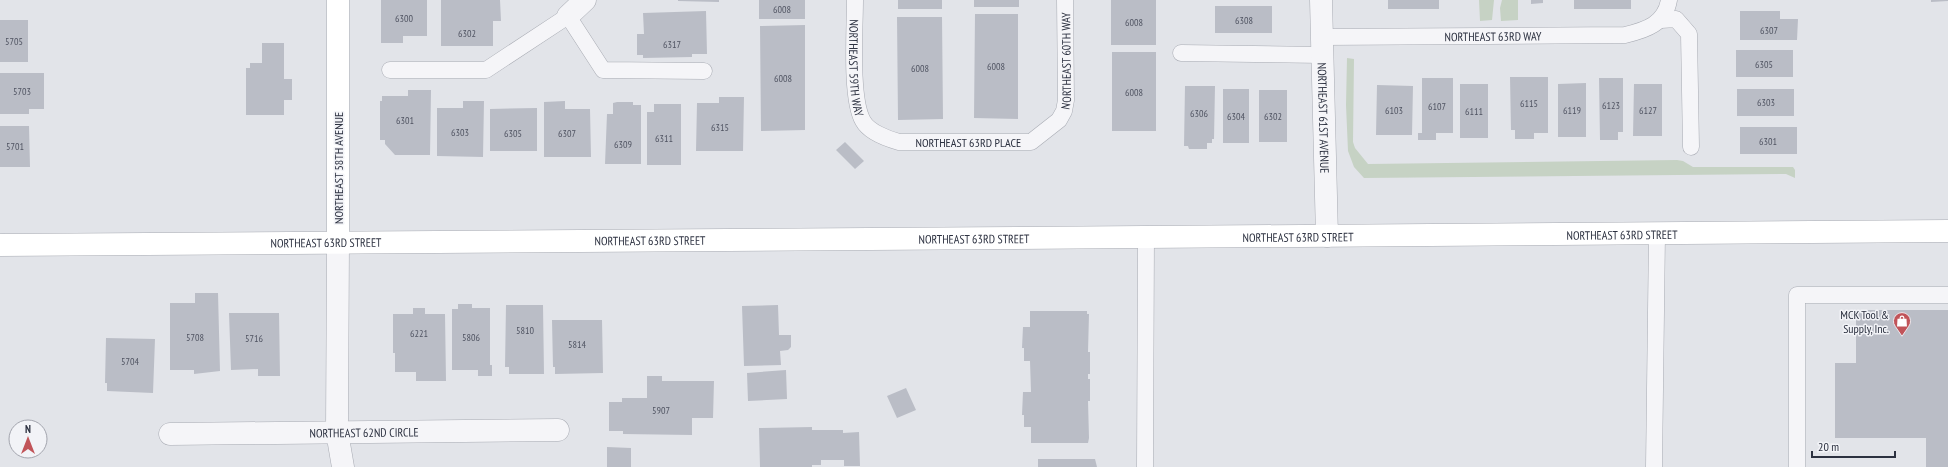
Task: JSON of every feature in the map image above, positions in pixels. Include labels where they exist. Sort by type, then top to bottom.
[{"type":"main road","name":"NORTHEAST 58TH AVENUE","points":[[338,0],[338,241]]},
{"type":"main road","name":"NORTHEAST 63RD STREET","points":[[0,245],[338,241],[1948,231]]},
{"type":"street","points":[[568,16],[585,0]]},
{"type":"street","name":"NORTHEAST 61ST AVENUE","points":[[1322,0],[1327,236]]},
{"type":"street","name":"NORTHEAST 58TH AVENUE","points":[[338,241],[336,432],[343,467]]},
{"type":"street","name":"NORTHEAST 62ND CIRCLE","points":[[170,434],[558,430]]},
{"type":"lane","name":"NORTHEAST 59TH WAY","points":[[855,0],[856,98],[863,122],[873,130]]},
{"type":"lane","name":"NORTHEAST 60TH WAY","points":[[1059,120],[1064,111],[1066,100],[1065,0]]},
{"type":"lane","points":[[1669,0],[1661,20],[1676,19],[1689,34],[1691,147]]},
{"type":"lane","points":[[390,70],[486,70],[568,16],[602,70],[704,70]]},
{"type":"lane","name":"NORTHEAST 63RD WAY","points":[[1181,53],[1625,34],[1646,30],[1661,20]]},
{"type":"lane","name":"NORTHEAST 63RD PLACE","points":[[873,130],[883,137],[899,142],[1031,142],[1059,120]]},
{"type":"lane","points":[[1654,467],[1657,234]]},
{"type":"lane","points":[[1145,467],[1146,237]]},
{"type":"lane","points":[[1797,467],[1797,295],[1948,295]]},
{"type":"green space","points":[[1479,0],[1494,0],[1492,20],[1480,21]]},
{"type":"green space","points":[[1502,0],[1518,0],[1518,20],[1501,21],[1500,8]]},
{"type":"green space","points":[[1347,58],[1354,59],[1353,142],[1355,148],[1368,164],[1677,160],[1683,161],[1693,167],[1793,167],[1795,170],[1795,178],[1786,174],[1364,178],[1354,167],[1348,151],[1346,105]]},
{"type":"building","points":[[381,0],[427,0],[427,36],[403,36],[403,43],[381,43]]},
{"type":"building","points":[[441,0],[500,0],[501,21],[493,21],[493,46],[441,46]]},
{"type":"building","points":[[719,0],[719,2],[678,1]]},
{"type":"building","points":[[759,0],[805,0],[805,19],[759,19]]},
{"type":"building","points":[[898,0],[942,0],[942,9],[898,9]]},
{"type":"building","points":[[974,0],[1019,0],[1019,7],[974,7]]},
{"type":"building","points":[[1111,0],[1156,0],[1156,45],[1111,45]]},
{"type":"building","points":[[1388,0],[1439,0],[1439,9],[1388,9]]},
{"type":"building","points":[[1531,0],[1543,0],[1543,3],[1531,4]]},
{"type":"building","points":[[1574,0],[1631,0],[1631,9],[1574,9]]},
{"type":"building","points":[[1931,0],[1948,0],[1948,1],[1931,2]]},
{"type":"building","points":[[1215,6],[1272,6],[1272,33],[1215,33]]},
{"type":"building","points":[[706,11],[707,54],[692,54],[692,57],[643,58],[643,55],[637,55],[637,34],[644,34],[643,13]]},
{"type":"building","points":[[1740,11],[1780,11],[1780,19],[1798,19],[1797,40],[1740,40]]},
{"type":"building","points":[[975,14],[1018,14],[1018,119],[974,118]]},
{"type":"building","points":[[897,17],[942,17],[943,119],[898,120]]},
{"type":"building","points":[[0,20],[28,20],[28,62],[0,62]]},
{"type":"building","points":[[805,25],[805,130],[761,131],[760,26]]},
{"type":"building","points":[[262,43],[284,43],[284,79],[292,79],[292,100],[284,100],[284,115],[246,115],[246,68],[250,68],[250,63],[262,63]]},
{"type":"building","points":[[1736,50],[1793,50],[1793,77],[1736,77]]},
{"type":"building","points":[[1112,52],[1156,52],[1156,131],[1112,131]]},
{"type":"building","points":[[0,73],[44,73],[44,109],[29,109],[29,114],[0,114]]},
{"type":"building","points":[[1510,77],[1548,77],[1548,133],[1534,133],[1534,139],[1515,139],[1515,130],[1511,130]]},
{"type":"building","points":[[1422,78],[1453,78],[1453,133],[1436,133],[1436,140],[1418,140],[1418,133],[1422,133]]},
{"type":"building","points":[[1599,78],[1623,78],[1623,132],[1618,132],[1618,140],[1600,140]]},
{"type":"building","points":[[1586,83],[1586,137],[1558,137],[1558,84]]},
{"type":"building","points":[[1460,84],[1488,84],[1488,138],[1460,138]]},
{"type":"building","points":[[1634,84],[1662,84],[1662,136],[1633,136]]},
{"type":"building","points":[[1377,85],[1413,86],[1412,135],[1376,135]]},
{"type":"building","points":[[1185,86],[1215,86],[1214,139],[1212,139],[1212,143],[1207,143],[1207,149],[1189,149],[1188,146],[1184,146]]},
{"type":"building","points":[[1223,89],[1249,89],[1249,143],[1223,143]]},
{"type":"building","points":[[1737,89],[1794,89],[1794,116],[1737,116]]},
{"type":"building","points":[[408,90],[431,90],[430,155],[395,155],[385,144],[385,140],[380,140],[380,101],[382,101],[382,96],[408,96]]},
{"type":"building","points":[[1259,90],[1287,90],[1287,142],[1259,142]]},
{"type":"building","points":[[719,97],[744,97],[743,151],[696,151],[697,103],[719,103]]},
{"type":"building","points":[[463,101],[484,101],[483,157],[437,156],[437,108],[463,108]]},
{"type":"building","points":[[565,101],[565,109],[590,109],[591,157],[544,157],[544,102]]},
{"type":"building","points":[[633,102],[633,105],[641,105],[641,164],[605,164],[607,114],[613,114],[613,103]]},
{"type":"building","points":[[654,104],[681,104],[681,165],[647,165],[647,112],[654,112]]},
{"type":"building","points":[[537,108],[537,151],[490,151],[490,109]]},
{"type":"building","points":[[0,126],[29,126],[30,167],[0,167]]},
{"type":"building","points":[[1740,127],[1797,127],[1797,154],[1740,154]]},
{"type":"building","points":[[845,142],[864,161],[855,169],[836,150]]},
{"type":"building","points":[[195,293],[218,293],[220,371],[194,374],[194,370],[170,370],[170,303],[195,303]]},
{"type":"building","points":[[458,304],[472,304],[472,308],[490,308],[490,365],[492,365],[492,376],[478,376],[478,370],[452,370],[452,309],[458,309]]},
{"type":"building","points":[[506,305],[543,305],[544,374],[509,374],[509,367],[505,367]]},
{"type":"building","points":[[778,305],[779,335],[791,335],[791,347],[788,350],[780,351],[781,365],[744,366],[742,306]]},
{"type":"building","points":[[413,308],[425,308],[425,314],[445,314],[446,381],[416,381],[416,372],[395,372],[395,353],[393,353],[393,314],[413,314]]},
{"type":"building","points":[[1856,310],[1948,310],[1948,467],[1926,467],[1926,438],[1835,438],[1835,363],[1856,363]]},
{"type":"building","points":[[1030,311],[1087,311],[1087,314],[1089,314],[1088,352],[1090,352],[1090,374],[1088,374],[1088,379],[1090,379],[1090,401],[1088,401],[1088,443],[1031,443],[1031,427],[1024,427],[1024,415],[1022,415],[1023,392],[1031,392],[1030,361],[1024,361],[1024,348],[1022,348],[1023,327],[1030,327]]},
{"type":"building","points":[[229,313],[279,313],[280,376],[258,376],[258,369],[231,370]]},
{"type":"building","points":[[552,320],[602,320],[603,373],[555,374],[555,367],[553,367]]},
{"type":"building","points":[[106,338],[155,339],[153,393],[107,391],[107,383],[105,383]]},
{"type":"building","points":[[786,370],[787,399],[748,401],[747,373]]},
{"type":"building","points":[[647,376],[662,376],[662,381],[714,381],[713,418],[692,418],[692,435],[623,434],[623,431],[609,431],[609,402],[622,402],[622,398],[647,398]]},
{"type":"building","points":[[906,388],[916,410],[897,418],[887,396]]},
{"type":"building","points":[[812,427],[812,430],[843,430],[843,433],[859,432],[860,466],[844,466],[844,460],[821,460],[821,465],[812,465],[812,467],[760,467],[759,428]]},
{"type":"building","points":[[607,447],[631,448],[631,467],[607,467]]},
{"type":"building","points":[[1038,459],[1095,459],[1097,467],[1038,467]]},
{"type":"place","name":"MCK Tool & Supply, Inc.","points":[[1902,336]]}]
